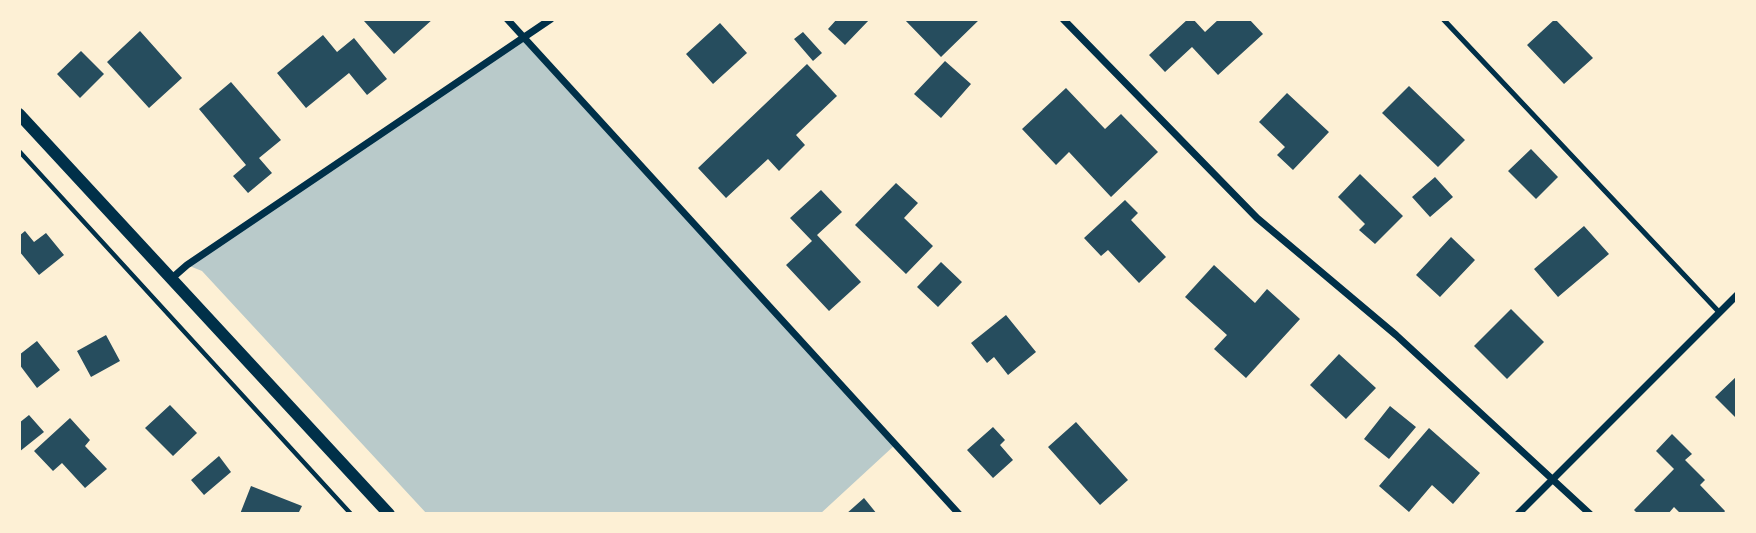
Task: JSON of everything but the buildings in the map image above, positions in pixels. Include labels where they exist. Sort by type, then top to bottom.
[{"type":"street","points":[[507,19],[959,514]]},
{"type":"street","points":[[170,280],[187,265],[551,19]]},
{"type":"street","points":[[1063,19],[1257,218],[1396,335],[1590,514]]},
{"type":"street","points":[[22,123],[389,514]]},
{"type":"street","points":[[1517,514],[1737,295]]},
{"type":"lane","points":[[1443,19],[1719,312]]},
{"type":"path","points":[[19,151],[351,514]]},
{"type":"shaded area","points":[[523,37],[896,444],[820,514],[427,514],[202,271],[187,265]]}]
